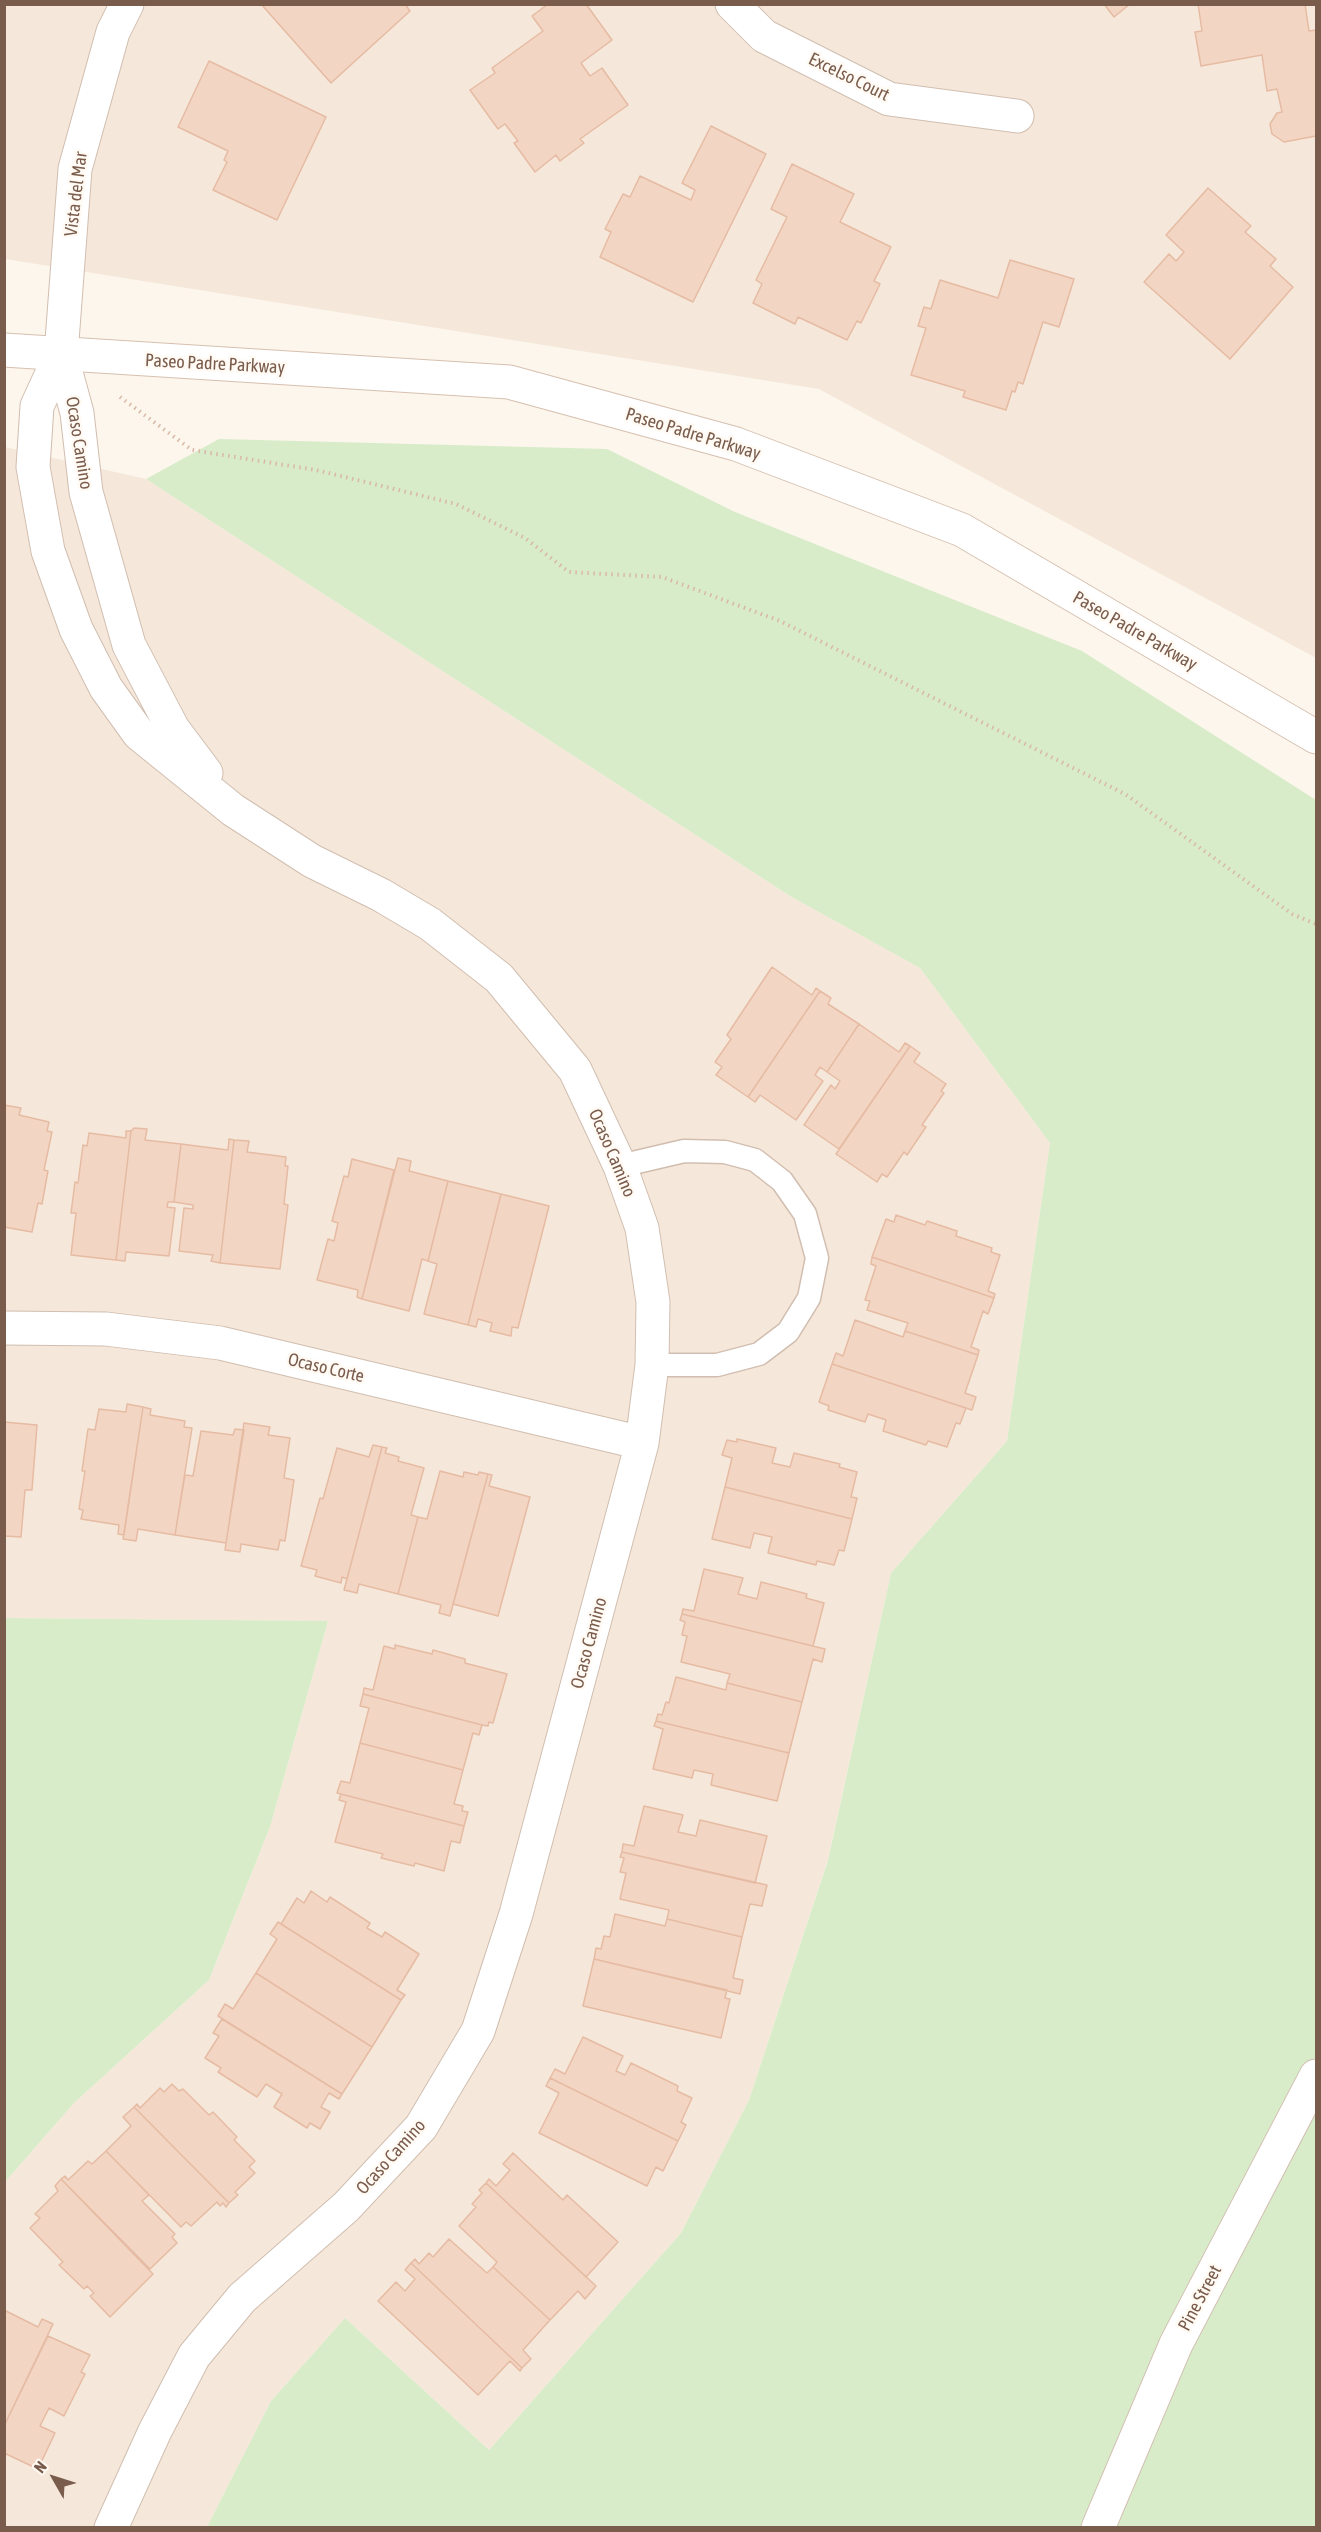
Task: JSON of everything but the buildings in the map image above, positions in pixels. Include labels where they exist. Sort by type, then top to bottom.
[{"type":"street","name":"Vista del Mar","points":[[61,354],[75,169],[113,32],[127,4]]},
{"type":"street","name":"Excelso Court","points":[[732,4],[764,36],[889,99],[1017,116]]},
{"type":"street","name":"Paseo Padre Parkway","points":[[4,350],[509,381],[736,444],[962,530],[1317,737]]},
{"type":"street","name":"Ocaso Camino","points":[[61,354],[37,406],[33,466],[48,551],[76,630],[106,688],[139,734],[233,810],[312,861],[381,895],[430,924],[499,978],[574,1070],[620,1166],[642,1228],[653,1302],[652,1365],[642,1443],[516,1914],[478,2031],[421,2127],[346,2207],[242,2298],[194,2356],[155,2431],[111,2528]]},
{"type":"street","name":"Ocaso Camino","points":[[61,354],[77,413],[86,492],[129,645],[173,729],[233,810]]},
{"type":"street","name":"Ocaso Corte","points":[[4,1328],[106,1329],[220,1343],[642,1443]]},
{"type":"street","name":"Pine Street","points":[[1098,2528],[1176,2344],[1317,2076]]},
{"type":"lane","points":[[620,1166],[684,1151],[725,1152],[754,1160],[782,1181],[805,1214],[817,1258],[809,1298],[788,1332],[759,1354],[717,1365],[652,1365]]},
{"type":"path","points":[[117,395],[192,450],[316,470],[456,504],[525,538],[569,572],[662,577],[780,621],[1125,794],[1293,914],[1317,924]]},
{"type":"shaded area","points":[[4,5],[1316,5],[1316,658],[819,389],[5,259]]},
{"type":"shaded area","points":[[5,447],[146,479],[790,896],[920,968],[1050,1143],[1007,1441],[891,1573],[828,1859],[749,2100],[681,2233],[489,2450],[345,2318],[271,2401],[207,2527],[5,2527],[5,2182],[74,2103],[209,1980],[270,1827],[328,1621],[5,1618]]},
{"type":"green space","points":[[219,439],[607,449],[735,512],[1082,651],[1316,800],[1316,2527],[207,2527],[271,2401],[345,2318],[489,2450],[681,2233],[749,2100],[828,1860],[891,1573],[1007,1441],[1050,1143],[920,968],[790,896],[146,479]]},
{"type":"green space","points":[[5,1618],[328,1621],[270,1827],[209,1980],[74,2103],[5,2182]]}]
